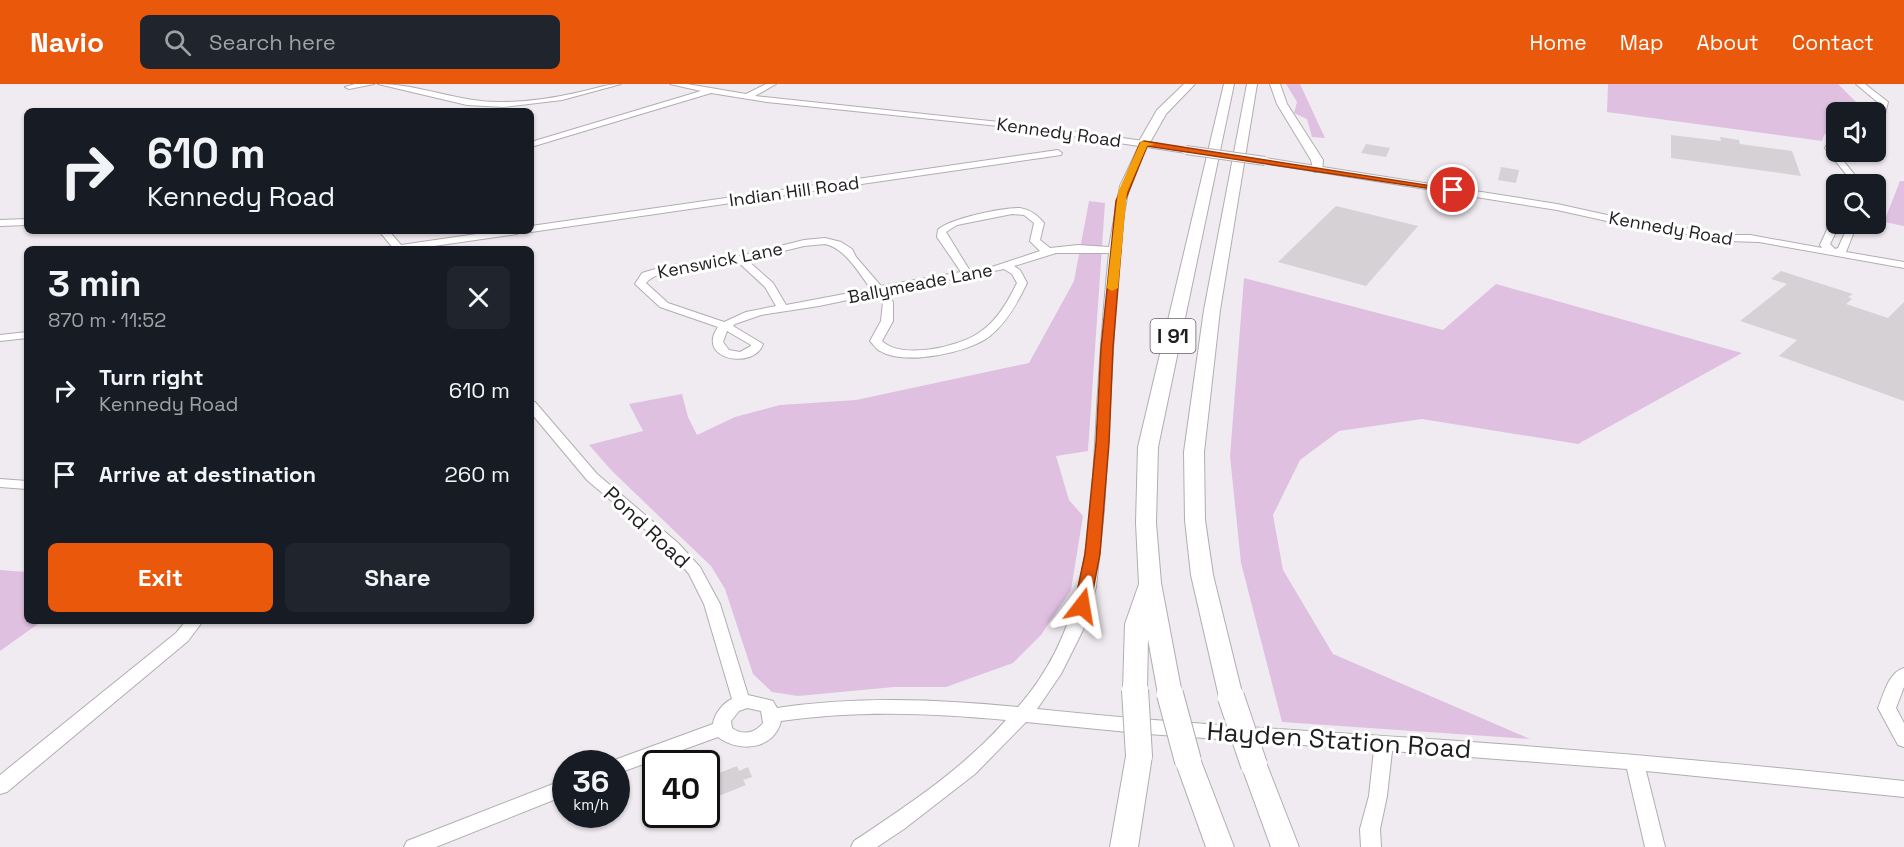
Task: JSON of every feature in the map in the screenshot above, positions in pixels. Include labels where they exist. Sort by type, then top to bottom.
[{"type":"highway","points":[[1144,143],[1161,112],[1190,84]]},
{"type":"highway","name":"I 91","points":[[1220,847],[1188,761],[1170,694],[1150,582],[1146,477],[1151,428],[1229,84]]},
{"type":"highway","name":"I 91","points":[[1252,84],[1212,310],[1194,452],[1195,520],[1202,575],[1231,697],[1285,847]]},
{"type":"highway","points":[[1275,84],[1282,104],[1317,160],[1318,169]]},
{"type":"highway","points":[[1124,847],[1139,756],[1135,690],[1137,624],[1150,582]]},
{"type":"street","points":[[349,87],[370,84]]},
{"type":"street","points":[[382,84],[462,102],[486,104],[574,96],[617,84]]},
{"type":"street","name":"Kennedy Road","points":[[674,84],[746,97],[1019,126],[1144,143],[1586,212],[1640,224],[1742,240],[1757,240],[1902,264]]},
{"type":"street","points":[[746,97],[772,84]]},
{"type":"street","points":[[1849,84],[1872,102]]},
{"type":"street","points":[[1860,84],[1882,102]]},
{"type":"street","points":[[534,144],[710,91]]},
{"type":"street","points":[[861,847],[956,780],[1020,716],[1036,697],[1059,660],[1076,624],[1087,589],[1123,192],[1144,143]]},
{"type":"street","name":"Indian Hill Road","points":[[534,229],[1058,153]]},
{"type":"street","points":[[1840,162],[1850,174]]},
{"type":"street","points":[[967,274],[942,237],[941,231],[950,224],[1009,210],[1027,213],[1039,223],[1035,242],[1048,252]]},
{"type":"street","points":[[0,223],[24,222]]},
{"type":"street","points":[[386,234],[396,246]]},
{"type":"street","points":[[419,246],[497,234]]},
{"type":"street","points":[[1830,234],[1825,246],[1834,253],[1842,250],[1849,234]]},
{"type":"street","name":"Kenswick Lane","points":[[725,326],[664,305],[640,284],[642,279],[654,271],[740,260],[804,243],[825,241],[838,244],[848,251],[851,258],[880,291]]},
{"type":"street","name":"Ballymeade Lane","points":[[725,326],[757,314],[1006,266],[1048,252],[1076,249],[1116,251]]},
{"type":"street","points":[[740,260],[769,285],[783,309]]},
{"type":"street","points":[[880,291],[886,297],[890,312],[876,341],[878,345],[884,351],[901,354],[938,350],[985,334],[1016,295],[1022,283],[1016,272],[1006,266]]},
{"type":"street","points":[[0,338],[24,335]]},
{"type":"street","name":"Pond Road","points":[[534,409],[592,477],[673,546],[695,571],[711,604],[742,702]]},
{"type":"street","points":[[0,483],[24,485]]},
{"type":"street","points":[[0,786],[182,637],[193,624]]},
{"type":"street","points":[[1904,674],[1898,680],[1887,708],[1904,740]]},
{"type":"street","points":[[742,702],[760,702],[767,706],[773,714],[768,730],[752,740],[733,739],[722,728],[726,713],[742,702]]},
{"type":"street","name":"Hayden Station Road","points":[[773,714],[884,705],[1635,762],[1904,789]]},
{"type":"street","points":[[630,762],[722,728]]},
{"type":"street","points":[[1371,847],[1370,829],[1378,796],[1384,743]]},
{"type":"street","points":[[1635,762],[1655,847]]},
{"type":"street","points":[[414,847],[552,793]]},
{"type":"shaded area","points":[[1286,84],[1300,84],[1325,138],[1312,137],[1307,119],[1294,113],[1297,102]]},
{"type":"shaded area","points":[[1608,84],[1838,84],[1856,102],[1826,102],[1826,134],[1822,141],[1607,112]]},
{"type":"shaded area","points":[[1900,181],[1904,181],[1904,226],[1886,222]]},
{"type":"shaded area","points":[[1089,201],[1105,203],[1088,451],[1056,456],[1069,500],[1083,516],[1071,590],[1041,635],[1013,663],[946,687],[894,687],[798,696],[772,692],[753,674],[725,589],[711,566],[613,472],[589,445],[643,431],[629,404],[682,394],[688,417],[697,435],[735,417],[780,405],[856,400],[1029,363],[1074,281]]},
{"type":"shaded area","points":[[1244,278],[1443,330],[1496,284],[1742,353],[1578,444],[1422,419],[1339,431],[1300,460],[1273,515],[1283,570],[1333,654],[1530,739],[1282,722],[1241,563],[1230,456]]},
{"type":"shaded area","points":[[0,570],[24,572],[24,624],[38,624],[0,651]]},
{"type":"building","points":[[1671,135],[1721,141],[1720,137],[1739,140],[1740,144],[1792,151],[1801,176],[1671,158]]},
{"type":"building","points":[[1366,144],[1390,148],[1386,157],[1361,153]]},
{"type":"building","points":[[1501,167],[1519,170],[1516,183],[1498,180]]},
{"type":"building","points":[[1336,206],[1418,226],[1366,286],[1278,262]]},
{"type":"building","points":[[1781,271],[1853,294],[1848,297],[1852,299],[1846,304],[1888,318],[1904,302],[1904,401],[1779,356],[1797,340],[1740,321],[1787,284],[1771,279]]},
{"type":"building","points":[[737,766],[739,771],[748,767],[752,777],[743,780],[746,785],[720,795],[720,773]]},
{"type":"slow traffic","points":[[1112,288],[1123,192],[1144,143],[1151,144]]},
{"type":"route","points":[[1082,606],[1093,554],[1107,348],[1121,201],[1144,143],[1453,190]]}]
